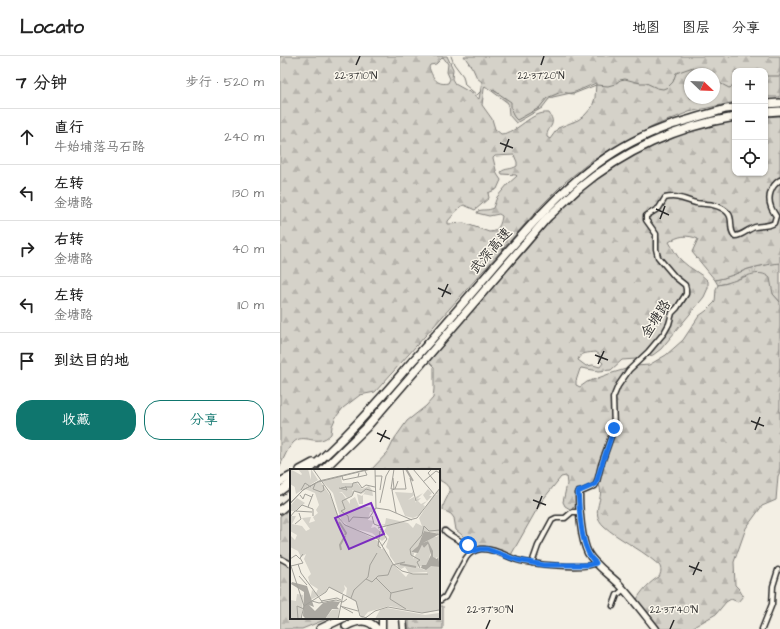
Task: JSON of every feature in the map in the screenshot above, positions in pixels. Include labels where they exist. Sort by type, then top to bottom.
[{"type":"highway","points":[[768,104],[780,103]]},
{"type":"highway","name":"武深高速","points":[[310,469],[328,454],[369,412],[526,231],[562,192],[582,175],[632,142],[673,124],[732,108]]},
{"type":"highway","points":[[768,112],[780,111]]},
{"type":"highway","name":"武深高速","points":[[325,469],[374,420],[538,229],[578,189],[599,173],[645,145],[693,126],[732,118]]},
{"type":"highway","points":[[302,469],[328,454]]},
{"type":"highway","points":[[280,482],[290,477]]},
{"type":"highway","points":[[280,491],[290,484]]},
{"type":"highway","points":[[280,506],[290,497]]},
{"type":"highway","points":[[280,506],[290,501]]},
{"type":"highway","points":[[320,629],[341,619]]},
{"type":"highway","points":[[343,628],[356,619]]},
{"type":"highway","points":[[343,628],[359,621],[363,621],[371,624],[377,629]]},
{"type":"highway","points":[[343,628],[356,625],[364,626],[370,629]]},
{"type":"street","name":"金塘路","points":[[656,629],[624,589],[588,554],[585,545],[578,492],[595,486],[597,482],[614,428],[613,398],[618,386],[629,370],[648,352],[664,332],[669,324],[672,313],[686,294],[685,285],[675,278],[658,257],[656,249],[656,234],[646,220],[646,216],[649,212],[659,208],[665,198],[685,198],[696,203],[712,205],[726,211],[730,215],[732,233],[735,236],[739,236],[754,228],[766,226],[774,222],[776,216],[770,204],[769,198],[773,187],[780,180]]},
{"type":"street","points":[[532,563],[538,546],[552,520],[556,518],[565,518],[572,512],[580,512]]},
{"type":"street","points":[[446,531],[465,542],[474,551]]},
{"type":"street","points":[[440,600],[445,597],[466,558],[474,551],[480,549],[487,549],[517,560],[544,565],[592,565],[596,563]]},
{"type":"street","points":[[280,558],[290,563]]},
{"type":"street","points":[[762,629],[772,604],[773,586],[778,570]]},
{"type":"street","points":[[613,606],[617,595],[624,589]]},
{"type":"street","points":[[403,619],[404,629]]},
{"type":"green space","points":[[280,56],[447,56],[453,69],[452,79],[455,84],[479,99],[482,82],[477,78],[464,56],[780,56],[780,97],[768,97],[768,68],[732,68],[732,103],[689,112],[654,126],[590,162],[565,182],[542,205],[375,392],[360,395],[343,408],[336,417],[332,426],[331,434],[326,438],[321,440],[297,440],[287,451],[280,466]],"holes":[[[443,57],[448,64],[447,72],[450,79],[448,83],[444,84],[435,80],[429,67],[430,65],[436,64]],[[596,83],[595,98],[592,107],[578,120],[558,128],[550,139],[547,137],[548,131],[552,124],[549,113],[536,115],[513,130],[501,134],[495,129],[492,119],[482,105],[485,86],[508,103],[509,115],[516,123],[542,108],[549,99],[575,92]],[[514,155],[517,166],[501,172],[502,174],[517,176],[497,197],[493,208],[478,211],[477,213],[489,216],[499,214],[502,216],[501,222],[497,229],[489,232],[464,223],[448,224],[448,221],[460,207],[464,205],[475,210],[489,198],[488,193],[497,189],[501,180],[497,174],[493,158],[495,156]]]},
{"type":"green space","points":[[780,116],[780,263],[748,269],[728,277],[715,280],[692,252],[698,239],[686,236],[672,240],[669,242],[680,259],[708,281],[708,288],[704,297],[661,349],[653,355],[636,359],[622,360],[611,370],[599,371],[581,368],[576,381],[576,385],[580,387],[587,382],[609,374],[636,366],[649,365],[666,355],[683,340],[699,316],[715,302],[716,289],[718,285],[756,274],[766,275],[770,278],[773,294],[780,302],[780,472],[778,476],[776,500],[762,506],[746,528],[734,562],[735,585],[743,596],[738,602],[731,599],[726,602],[716,614],[690,629],[659,629],[637,600],[646,587],[659,577],[661,571],[660,566],[604,526],[600,520],[597,510],[600,494],[598,483],[579,490],[577,506],[570,509],[565,506],[563,502],[567,484],[566,476],[561,477],[541,502],[511,555],[485,546],[470,546],[462,535],[456,530],[454,518],[451,514],[443,510],[443,506],[449,491],[448,487],[440,481],[440,469],[372,469],[388,452],[395,438],[407,421],[426,406],[433,398],[434,367],[430,363],[430,360],[556,215],[580,191],[622,162],[658,143],[716,124],[732,121],[732,176],[768,176],[768,117]],"holes":[[[596,352],[600,355],[600,360],[603,363],[600,367],[593,365],[586,366],[578,360],[579,357],[585,353]]]},
{"type":"green space","points":[[780,263],[780,302],[773,294],[771,287],[744,276],[732,282],[718,285],[715,280],[728,277],[748,269]]},
{"type":"green space","points":[[290,509],[290,619],[327,619],[302,629],[280,629],[280,516]]},
{"type":"green space","points":[[440,606],[443,606],[443,629],[409,629],[409,619],[440,619]]},
{"type":"waterway","points":[[451,56],[454,64],[463,76],[465,85],[477,95],[481,91],[482,86]]},
{"type":"waterway","points":[[690,68],[694,68]]},
{"type":"waterway","points":[[492,89],[511,102],[512,114],[517,120],[539,108],[547,98],[561,92],[573,94],[596,85],[608,86],[625,79],[646,83],[663,89],[668,87],[673,82],[676,73],[684,70]]},
{"type":"waterway","points":[[768,76],[780,76]]},
{"type":"waterway","points":[[720,83],[729,88],[732,87]]},
{"type":"route","points":[[468,545],[474,551],[487,549],[517,560],[544,565],[589,565],[596,563],[588,554],[585,545],[578,492],[595,486],[614,428]]}]
